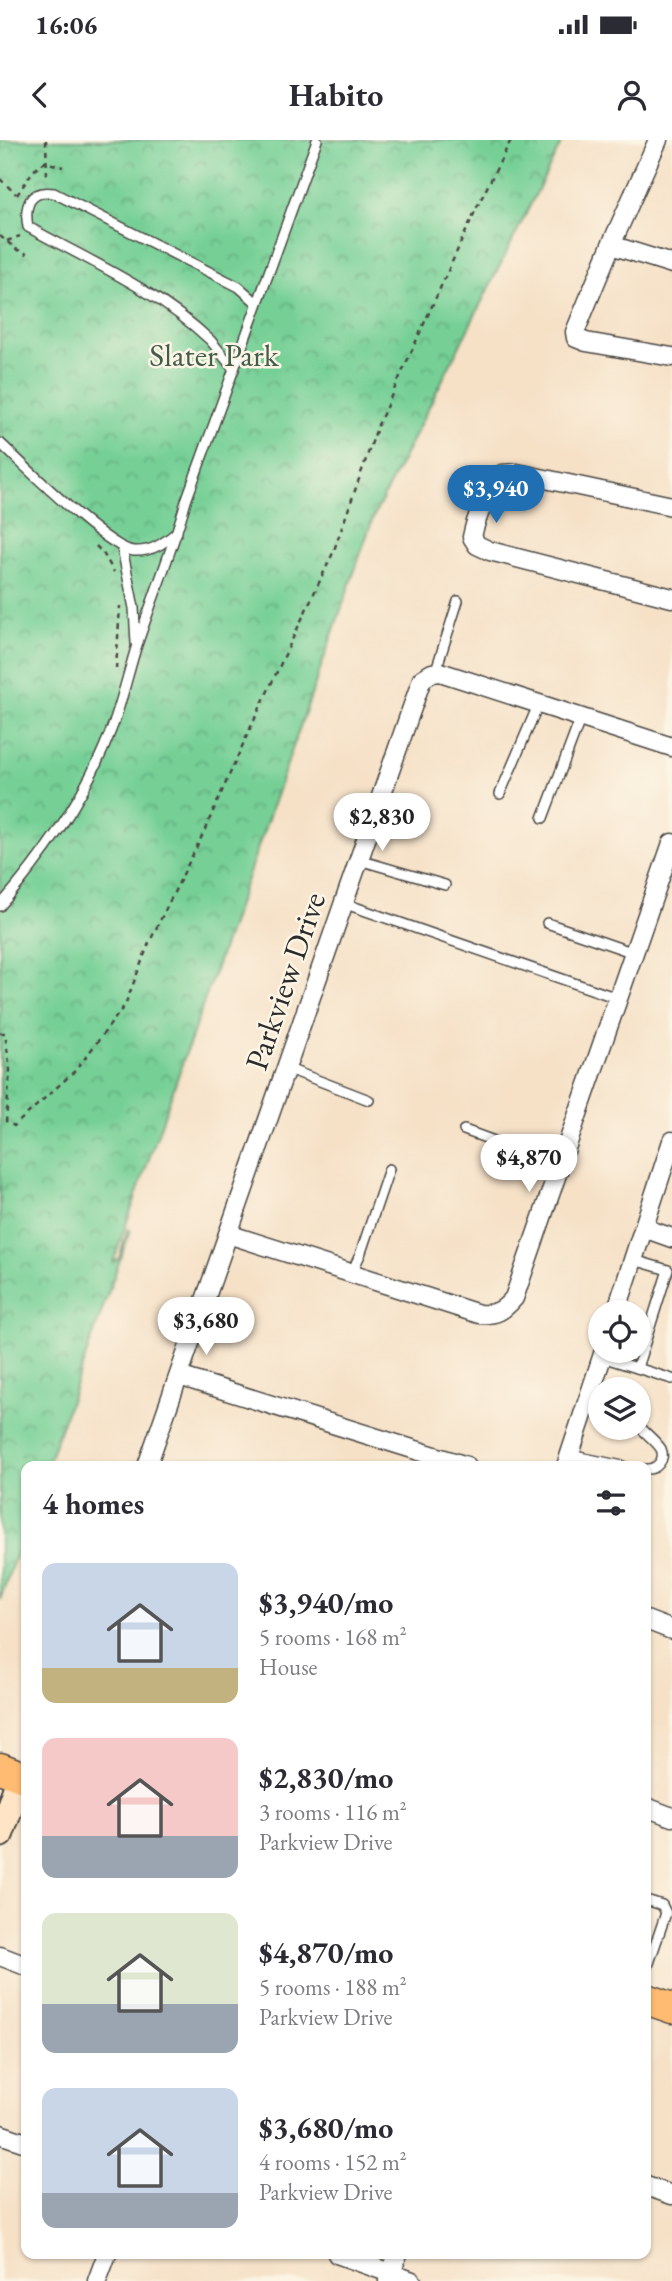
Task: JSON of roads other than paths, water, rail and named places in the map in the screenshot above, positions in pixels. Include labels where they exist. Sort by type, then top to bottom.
[{"type":"main road","points":[[651,2001],[672,2008]]},
{"type":"street","points":[[658,140],[575,332],[576,338],[586,342],[672,357]]},
{"type":"street","points":[[611,245],[672,264]]},
{"type":"street","points":[[672,506],[517,473],[502,474],[495,481],[472,537],[477,545],[490,551],[672,597]]},
{"type":"street","points":[[435,673],[539,703],[672,747]]},
{"type":"street","name":"Parkview Drive","points":[[149,1461],[422,679],[435,673]]},
{"type":"street","points":[[228,1234],[479,1314],[494,1315],[506,1308],[514,1298],[672,843]]},
{"type":"street","points":[[620,1300],[672,1141]]},
{"type":"street","points":[[644,1228],[672,1238]]},
{"type":"street","points":[[179,1376],[451,1461]]},
{"type":"street","points":[[568,1461],[588,1413]]},
{"type":"street","points":[[651,1622],[672,1630]]},
{"type":"street","points":[[0,1834],[18,1771]]},
{"type":"street","points":[[651,1809],[672,1817]]},
{"type":"street","points":[[0,1956],[21,1964]]},
{"type":"street","points":[[0,2134],[21,2141]]},
{"type":"street","points":[[651,2188],[672,2195]]},
{"type":"street","points":[[97,2281],[105,2259]]},
{"type":"street","points":[[348,2259],[389,2277],[412,2281]]},
{"type":"street","points":[[389,2277],[396,2259]]},
{"type":"lane","points":[[0,906],[41,856],[76,804],[113,725],[136,647],[186,501],[317,140]]},
{"type":"lane","points":[[234,369],[210,341],[137,286],[28,228],[25,212],[32,197],[42,191],[54,192],[239,287],[257,303]]},
{"type":"lane","points":[[0,443],[102,535],[122,548],[133,551],[149,550],[177,532]]},
{"type":"lane","points":[[122,548],[134,608],[136,647]]},
{"type":"lane","points":[[435,673],[458,601]]},
{"type":"lane","points":[[500,794],[539,703]]},
{"type":"lane","points":[[543,818],[582,717]]},
{"type":"lane","points":[[359,860],[445,885]]},
{"type":"lane","points":[[343,903],[617,998]]},
{"type":"lane","points":[[547,923],[634,953]]},
{"type":"lane","points":[[286,1068],[369,1100]]},
{"type":"lane","points":[[464,1130],[559,1166]]},
{"type":"lane","points":[[351,1274],[390,1170]]},
{"type":"lane","points":[[634,1260],[668,1270],[637,1368]]},
{"type":"lane","points":[[625,1363],[672,1379]]},
{"type":"lane","points":[[651,1439],[661,1449],[662,1457],[659,1465],[651,1469]]},
{"type":"lane","points":[[651,1902],[662,1905],[666,1913],[651,1957]]},
{"type":"park label","name":"Slater Park","points":[[214,355]]}]
